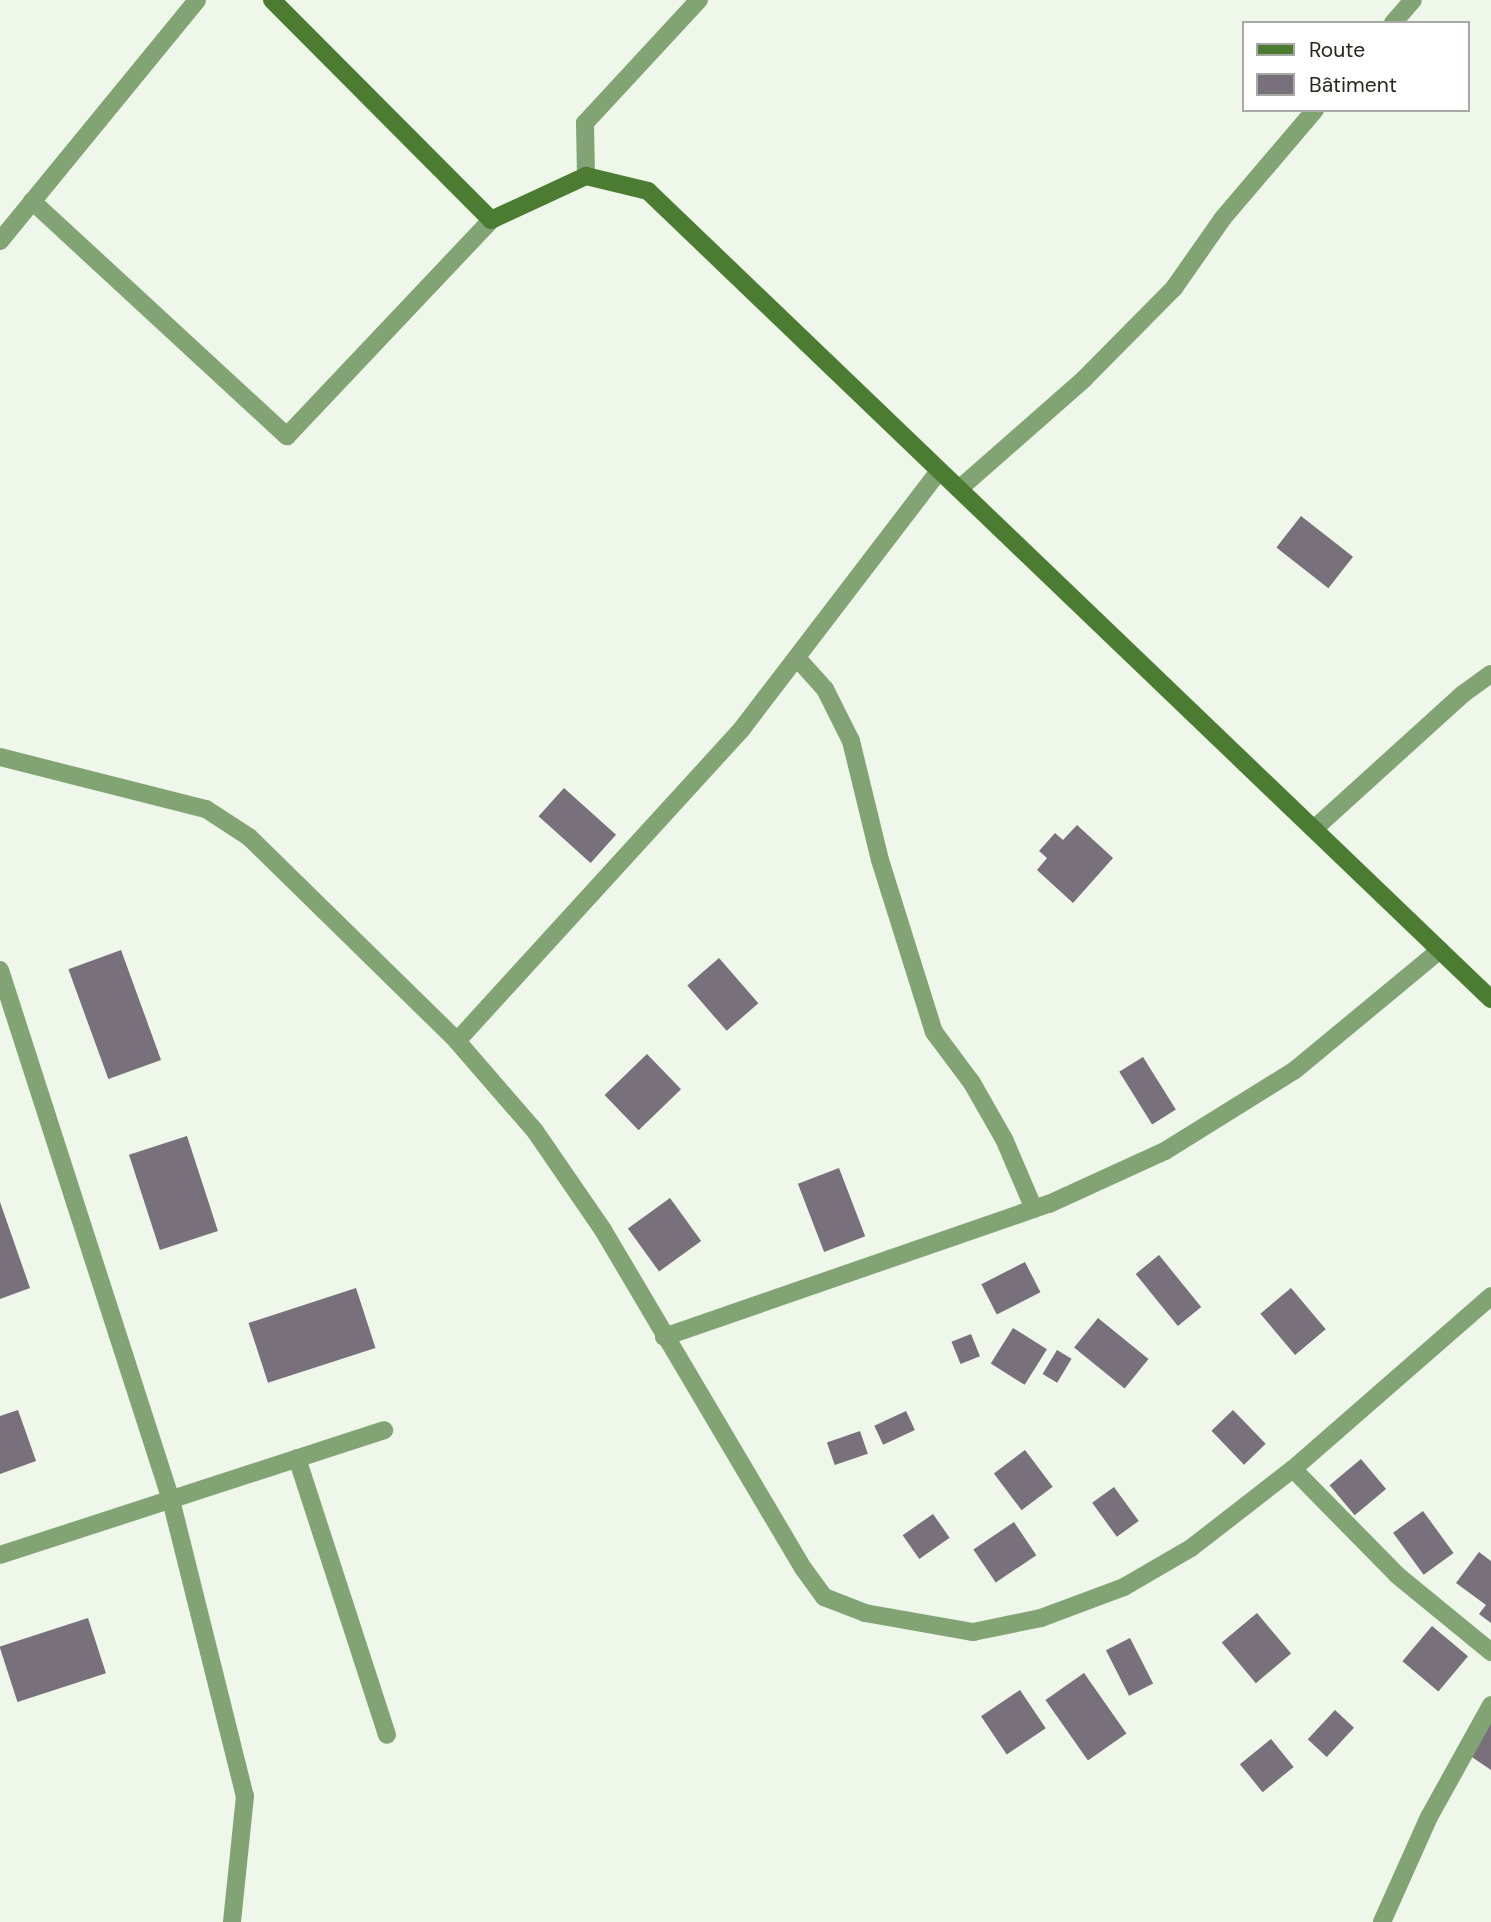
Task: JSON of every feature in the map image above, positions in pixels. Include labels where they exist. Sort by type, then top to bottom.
[{"type":"street","points":[[0,241],[197,0]]},
{"type":"street","points":[[272,0],[491,220]]},
{"type":"street","points":[[586,176],[586,123],[699,0]]},
{"type":"street","points":[[1395,21],[1413,0]]},
{"type":"street","points":[[959,489],[1084,379],[1174,288],[1223,218],[1313,112]]},
{"type":"street","points":[[32,201],[287,436],[491,220],[586,176],[648,191],[1491,999]]},
{"type":"street","points":[[457,1041],[741,730],[939,471]]},
{"type":"street","points":[[797,658],[825,689],[851,741],[880,860],[934,1032],[991,1117],[1034,1209]]},
{"type":"street","points":[[1314,829],[1463,694],[1491,674]]},
{"type":"street","points":[[0,757],[206,809],[249,837],[457,1041],[536,1131],[603,1230],[763,1505],[824,1597],[877,1616],[973,1632],[1041,1618],[1124,1587],[1191,1548],[1293,1469],[1491,1296]]},
{"type":"street","points":[[664,1337],[1034,1209],[1165,1151],[1295,1070],[1440,950]]},
{"type":"street","points":[[0,970],[171,1500],[245,1797],[232,1922]]},
{"type":"street","points":[[0,1555],[384,1430]]},
{"type":"street","points":[[297,1458],[387,1735]]},
{"type":"street","points":[[1293,1469],[1397,1574],[1491,1652]]},
{"type":"street","points":[[1382,1922],[1429,1817],[1491,1705]]},
{"type":"building","points":[[1301,516],[1353,557],[1328,588],[1276,548]]},
{"type":"building","points":[[564,788],[616,835],[591,863],[539,816]]},
{"type":"building","points":[[1077,825],[1113,858],[1073,903],[1037,870],[1047,858],[1039,851],[1055,833],[1063,840]]},
{"type":"building","points":[[121,950],[161,1060],[108,1079],[68,969]]},
{"type":"building","points":[[719,958],[758,1003],[727,1031],[687,986]]},
{"type":"building","points":[[647,1054],[681,1089],[639,1130],[605,1095]]},
{"type":"building","points":[[1143,1057],[1176,1110],[1152,1124],[1119,1072]]},
{"type":"building","points":[[187,1136],[218,1231],[160,1250],[129,1155]]},
{"type":"building","points":[[839,1168],[865,1236],[824,1252],[798,1184]]},
{"type":"building","points":[[670,1198],[701,1241],[659,1271],[628,1229]]},
{"type":"building","points":[[0,1202],[30,1288],[0,1299]]},
{"type":"building","points":[[1159,1255],[1201,1307],[1178,1326],[1136,1274]]},
{"type":"building","points":[[1025,1262],[1040,1292],[997,1315],[981,1284]]},
{"type":"building","points":[[356,1288],[375,1348],[268,1383],[249,1323]]},
{"type":"building","points":[[1291,1288],[1326,1329],[1295,1355],[1260,1314]]},
{"type":"building","points":[[1098,1318],[1149,1359],[1125,1388],[1074,1348]]},
{"type":"building","points":[[1013,1328],[1047,1349],[1025,1385],[991,1364]]},
{"type":"building","points":[[971,1334],[980,1356],[961,1364],[952,1342]]},
{"type":"building","points":[[1057,1350],[1072,1359],[1057,1383],[1043,1374]]},
{"type":"building","points":[[18,1410],[36,1461],[0,1474],[0,1416]]},
{"type":"building","points":[[1233,1410],[1266,1444],[1244,1465],[1211,1431]]},
{"type":"building","points":[[906,1411],[915,1430],[883,1445],[874,1426]]},
{"type":"building","points":[[860,1431],[868,1454],[835,1465],[827,1442]]},
{"type":"building","points":[[1025,1450],[1053,1487],[1022,1510],[994,1473]]},
{"type":"building","points":[[1361,1459],[1386,1489],[1355,1515],[1330,1485]]},
{"type":"building","points":[[1114,1487],[1139,1521],[1117,1537],[1092,1503]]},
{"type":"building","points":[[1423,1511],[1454,1553],[1424,1575],[1393,1533]]},
{"type":"building","points":[[933,1514],[950,1538],[919,1559],[903,1535]]},
{"type":"building","points":[[1014,1522],[1036,1555],[996,1583],[973,1549]]},
{"type":"building","points":[[1479,1552],[1491,1561],[1491,1623],[1479,1614],[1486,1605],[1456,1583]]},
{"type":"building","points":[[1257,1613],[1291,1654],[1256,1683],[1222,1643]]},
{"type":"building","points":[[88,1618],[106,1673],[17,1702],[0,1647]]},
{"type":"building","points":[[1432,1626],[1468,1656],[1438,1691],[1402,1661]]},
{"type":"building","points":[[1130,1638],[1153,1683],[1129,1696],[1106,1650]]},
{"type":"building","points":[[1084,1673],[1126,1734],[1088,1761],[1045,1700]]},
{"type":"building","points":[[1020,1690],[1046,1728],[1007,1754],[981,1716]]},
{"type":"building","points":[[1335,1710],[1354,1728],[1327,1757],[1308,1739]]},
{"type":"building","points":[[1491,1722],[1491,1770],[1466,1753]]},
{"type":"building","points":[[1271,1739],[1294,1767],[1263,1792],[1240,1764]]}]
